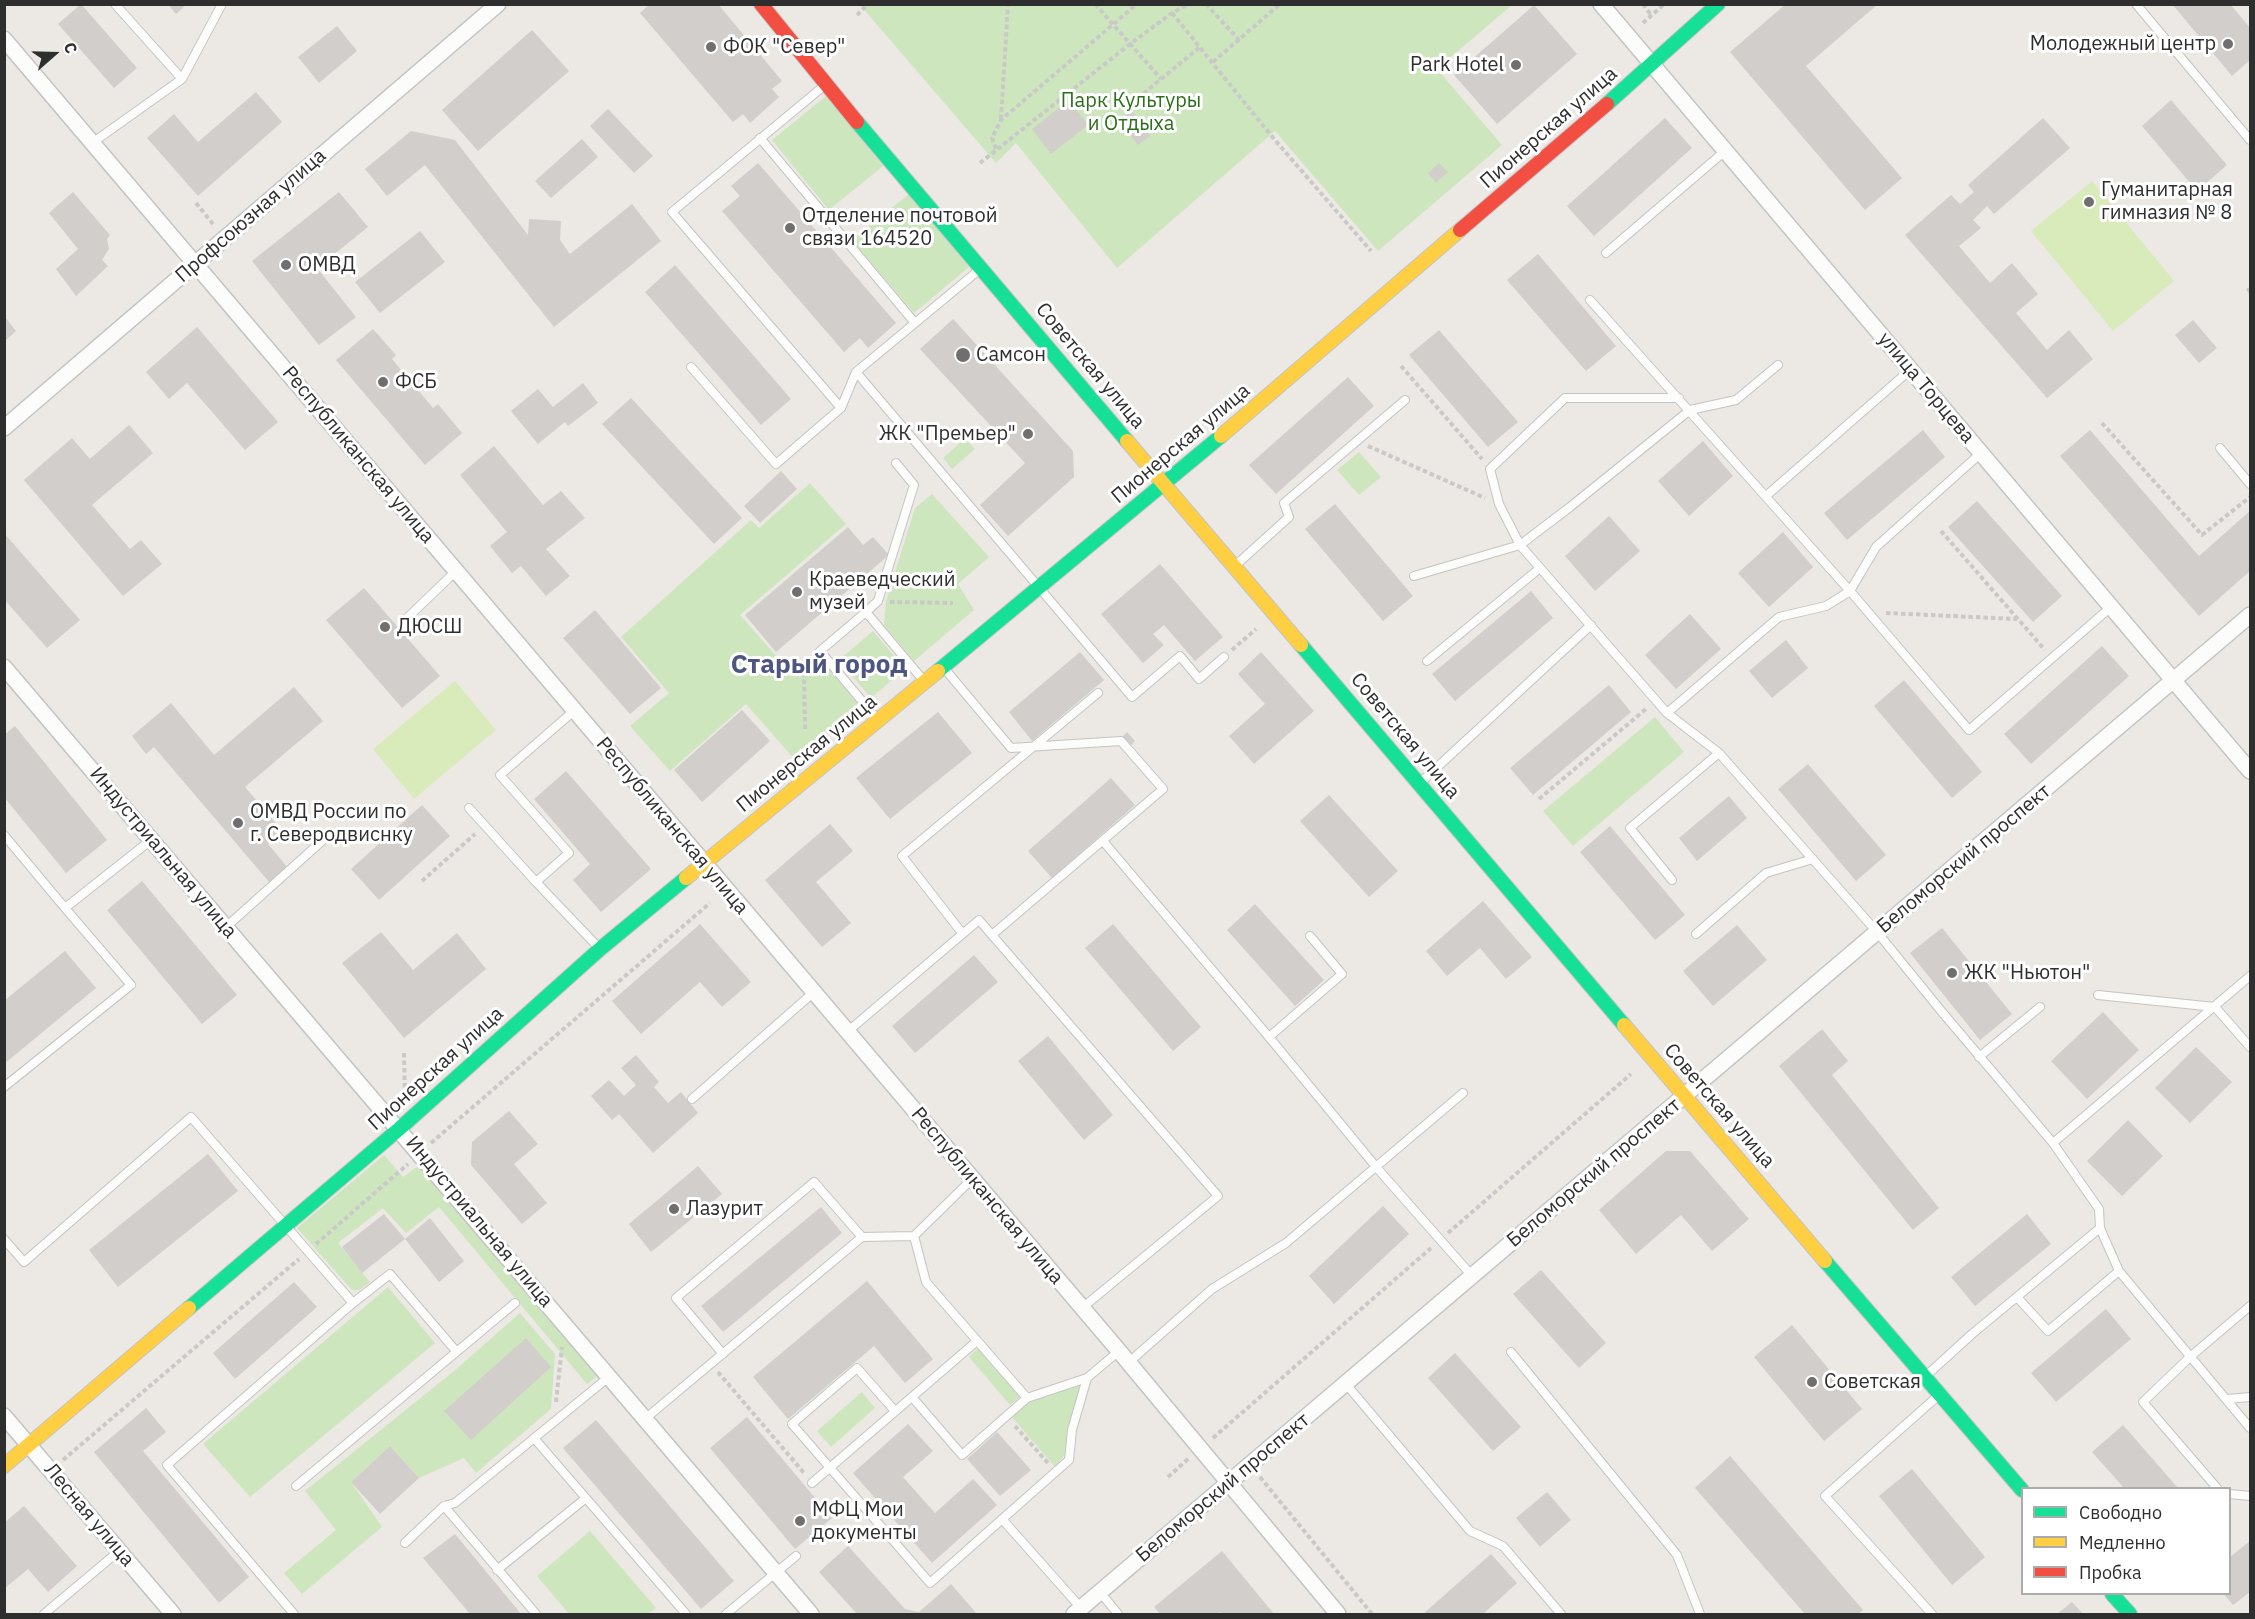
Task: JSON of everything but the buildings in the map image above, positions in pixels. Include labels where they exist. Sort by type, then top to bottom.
[{"type":"street","name":"Профсоюзная улица","points":[[4,428],[498,4]]},
{"type":"street","name":"Советская улица","points":[[761,4],[899,173],[982,267],[1684,1096],[2021,1489]]},
{"type":"street","name":"улица Торцева","points":[[1601,4],[2250,771]]},
{"type":"street","name":"Пионерская улица","points":[[4,1466],[399,1129],[600,949],[1165,484],[1652,65],[1718,4]]},
{"type":"street","name":"Республиканская улица","points":[[4,39],[1082,1308],[1338,1614]]},
{"type":"street","name":"Беломорский проспект","points":[[1078,1611],[2250,615]]},
{"type":"street","name":"Индустриальная улица","points":[[6,671],[420,1153],[811,1614]]},
{"type":"street","name":"Лесная улица","points":[[4,1416],[172,1614]]},
{"type":"street","points":[[2114,1595],[2130,1614]]},
{"type":"lane","points":[[115,4],[182,79]]},
{"type":"lane","points":[[92,143],[182,79],[222,4]]},
{"type":"lane","points":[[2136,4],[2250,140]]},
{"type":"lane","points":[[826,84],[672,212],[842,408]]},
{"type":"lane","points":[[760,138],[915,323]]},
{"type":"lane","points":[[1606,253],[1725,151]]},
{"type":"lane","points":[[691,367],[776,464],[842,408],[856,372],[982,267]]},
{"type":"lane","points":[[1590,300],[1869,612],[1969,730],[2111,607]]},
{"type":"lane","points":[[1414,576],[1520,544],[1570,507],[1690,410],[1736,400],[1778,365]]},
{"type":"lane","points":[[1766,496],[1910,370]]},
{"type":"lane","points":[[856,372],[1132,696],[1180,656],[1199,679],[1224,657]]},
{"type":"lane","points":[[1679,398],[1566,398],[1490,469],[1500,504],[1520,544],[1667,713],[1719,753],[1877,932],[2053,1143],[2099,1209],[2100,1228],[2119,1270],[2250,1428]]},
{"type":"lane","points":[[1235,566],[1288,518],[1284,503],[1406,400]]},
{"type":"lane","points":[[2220,448],[2250,484]]},
{"type":"lane","points":[[1667,713],[1779,617],[1826,606],[1850,591],[1876,547],[1981,453]]},
{"type":"lane","points":[[878,720],[820,651],[878,601],[914,484],[896,463]]},
{"type":"lane","points":[[1427,661],[1540,568]]},
{"type":"lane","points":[[403,622],[456,571]]},
{"type":"lane","points":[[866,612],[925,682]]},
{"type":"lane","points":[[1419,783],[1591,625]]},
{"type":"lane","points":[[943,667],[1011,748],[1016,761]]},
{"type":"lane","points":[[962,933],[902,856],[1098,693]]},
{"type":"lane","points":[[536,882],[570,853],[500,775],[574,711]]},
{"type":"lane","points":[[992,935],[1163,789],[1121,741],[1011,748]]},
{"type":"lane","points":[[1672,879],[1630,828],[1719,753]]},
{"type":"lane","points":[[469,808],[600,949]]},
{"type":"lane","points":[[4,835],[131,985],[4,1087]]},
{"type":"lane","points":[[64,908],[151,840]]},
{"type":"lane","points":[[226,927],[322,841]]},
{"type":"lane","points":[[1103,841],[1377,1168],[1473,1277]]},
{"type":"lane","points":[[1696,934],[1766,873],[1813,859]]},
{"type":"lane","points":[[847,1032],[979,920],[1218,1196],[1082,1308]]},
{"type":"lane","points":[[1269,1037],[1342,974],[1310,936]]},
{"type":"lane","points":[[2053,1143],[2250,976]]},
{"type":"lane","points":[[692,1099],[814,992]]},
{"type":"lane","points":[[2098,995],[2215,1007],[2250,1047]]},
{"type":"lane","points":[[1979,1057],[2040,1006]]},
{"type":"lane","points":[[912,1397],[962,1455],[1027,1398],[1087,1378],[1123,1357],[1212,1289],[1286,1243],[1463,1094]]},
{"type":"lane","points":[[4,1239],[24,1262],[191,1117],[353,1303]]},
{"type":"lane","points":[[646,1418],[862,1237],[914,1236],[972,1179]]},
{"type":"lane","points":[[723,1354],[676,1298],[814,1182],[862,1237]]},
{"type":"lane","points":[[1926,1377],[2100,1228]]},
{"type":"lane","points":[[914,1236],[926,1282],[1027,1398]]},
{"type":"lane","points":[[2017,1297],[2048,1331],[2119,1270]]},
{"type":"lane","points":[[294,1614],[167,1465],[353,1303],[390,1274],[456,1351]]},
{"type":"lane","points":[[296,1486],[515,1303]]},
{"type":"lane","points":[[2216,1487],[2143,1402],[2190,1357],[2250,1306]]},
{"type":"lane","points":[[812,1483],[977,1341]]},
{"type":"lane","points":[[1511,1352],[1677,1555],[1700,1614]]},
{"type":"lane","points":[[895,1411],[857,1368],[792,1424],[930,1582],[1069,1460],[1072,1430],[1087,1378]]},
{"type":"lane","points":[[405,1543],[444,1506],[455,1503],[610,1376]]},
{"type":"lane","points":[[1346,1384],[1470,1531],[1503,1546],[1561,1614]]},
{"type":"lane","points":[[1932,1614],[1825,1496],[1940,1394]]},
{"type":"lane","points":[[2227,1399],[2250,1397]]},
{"type":"lane","points":[[534,1438],[686,1614]]},
{"type":"lane","points":[[2231,1494],[2250,1496]]},
{"type":"lane","points":[[497,1570],[586,1498]]},
{"type":"lane","points":[[444,1506],[536,1614]]},
{"type":"lane","points":[[1002,1519],[1078,1611]]},
{"type":"lane","points":[[44,1614],[119,1551]]},
{"type":"lane","points":[[726,1614],[796,1556]]},
{"type":"lane","points":[[1100,1592],[1118,1614]]},
{"type":"path","points":[[857,15],[868,4]]},
{"type":"path","points":[[996,149],[992,138],[1001,120],[1008,4]]},
{"type":"path","points":[[1095,4],[1161,79]]},
{"type":"path","points":[[1001,120],[1137,4]]},
{"type":"path","points":[[980,163],[1130,44],[1172,13],[1189,4]]},
{"type":"path","points":[[1206,4],[1239,40]]},
{"type":"path","points":[[1213,62],[1280,4]]},
{"type":"path","points":[[1643,4],[1652,15]]},
{"type":"path","points":[[1643,22],[1664,4]]},
{"type":"path","points":[[1172,13],[1274,139],[1371,251]]},
{"type":"path","points":[[1132,103],[1200,47]]},
{"type":"path","points":[[196,203],[213,224]]},
{"type":"path","points":[[1401,366],[1490,469]]},
{"type":"path","points":[[2102,423],[2202,535],[2250,496]]},
{"type":"path","points":[[1357,441],[1500,504]]},
{"type":"path","points":[[1941,531],[2051,657]]},
{"type":"path","points":[[878,601],[953,603]]},
{"type":"path","points":[[1869,612],[2017,619]]},
{"type":"path","points":[[1224,657],[1256,629]]},
{"type":"path","points":[[805,729],[804,664],[820,651]]},
{"type":"path","points":[[1539,799],[1656,700]]},
{"type":"path","points":[[422,881],[485,825]]},
{"type":"path","points":[[51,1470],[308,1252],[710,903]]},
{"type":"path","points":[[404,1053],[405,1098]]},
{"type":"path","points":[[1168,1477],[1631,1074]]},
{"type":"path","points":[[554,1422],[564,1322]]},
{"type":"path","points":[[711,1364],[812,1483]]},
{"type":"path","points":[[1007,1416],[1056,1472]]},
{"type":"path","points":[[1250,1465],[1372,1614]]},
{"type":"green space","name":"Парк Культуры и Отдыха","points":[[860,5],[1512,5],[1437,69],[1502,145],[1378,251],[1275,131],[1117,268],[1016,143],[996,163]]},
{"type":"green space","points":[[826,96],[883,166],[829,210],[772,140]]},
{"type":"green space","points":[[2092,181],[2174,281],[2113,331],[2031,231]]},
{"type":"green space","points":[[909,194],[969,267],[914,313],[852,240]]},
{"type":"green space","points":[[965,438],[975,449],[952,469],[943,458]]},
{"type":"green space","points":[[1359,452],[1381,477],[1359,495],[1337,470]]},
{"type":"green space","points":[[810,483],[846,524],[740,615],[780,660],[829,670],[861,705],[797,762],[746,704],[670,771],[630,726],[669,693],[621,637],[751,520],[759,528]]},
{"type":"green space","points":[[932,494],[989,557],[958,584],[974,610],[914,661],[884,625],[886,601],[915,508]]},
{"type":"green space","points":[[873,631],[905,669],[871,698],[839,660]]},
{"type":"green space","points":[[455,681],[496,730],[414,799],[373,749]]},
{"type":"green space","points":[[1655,717],[1684,752],[1573,846],[1543,811]]},
{"type":"green space","points":[[384,1155],[403,1177],[418,1166],[597,1376],[587,1384],[439,1207],[406,1233],[383,1208],[338,1243],[370,1282],[359,1290],[352,1290],[297,1228]]},
{"type":"green space","points":[[388,1287],[435,1343],[250,1497],[203,1444]]},
{"type":"green space","points":[[520,1313],[555,1354],[551,1409],[476,1473],[464,1458],[419,1478],[390,1446],[351,1482],[382,1527],[302,1594],[284,1573],[336,1530],[305,1491],[454,1371]]},
{"type":"green space","points":[[978,1348],[1020,1397],[1010,1405],[969,1357]]},
{"type":"green space","points":[[1083,1382],[1067,1430],[1065,1454],[1055,1467],[1011,1416],[1029,1401]]},
{"type":"green space","points":[[862,1392],[875,1408],[831,1447],[817,1431]]},
{"type":"green space","points":[[590,1531],[656,1608],[648,1614],[569,1614],[537,1576]]},
{"type":"traffic: fast","points":[[1607,104],[1718,4]]},
{"type":"traffic: fast","points":[[857,122],[1127,441]]},
{"type":"traffic: fast","points":[[938,671],[1221,436]]},
{"type":"traffic: fast","points":[[1301,645],[1624,1025]]},
{"type":"traffic: fast","points":[[189,1308],[399,1129],[600,949],[686,878]]},
{"type":"traffic: fast","points":[[1825,1261],[2021,1489]]},
{"type":"traffic: fast","points":[[2113,1595],[2130,1614]]},
{"type":"traffic: slow","points":[[1221,436],[1460,230]]},
{"type":"traffic: slow","points":[[1127,441],[1301,645]]},
{"type":"traffic: slow","points":[[686,878],[938,671]]},
{"type":"traffic: slow","points":[[1624,1025],[1825,1261]]},
{"type":"traffic: slow","points":[[4,1466],[189,1308]]},
{"type":"traffic: jam","points":[[761,4],[857,122]]},
{"type":"traffic: jam","points":[[1460,230],[1607,104]]},
{"type":"place","name":"Молодежный центр","points":[[2228,44]]},
{"type":"place","name":"ФОК \"Север\"","points":[[711,47]]},
{"type":"place","name":"Park Hotel","points":[[1516,65]]},
{"type":"place","name":"Гуманитарная гимназия № 8","points":[[2089,202]]},
{"type":"place","name":"Отделение почтовой связи 164520","points":[[790,228]]},
{"type":"place","name":"ОМВД","points":[[286,265]]},
{"type":"place","name":"Самсон","points":[[963,355]]},
{"type":"place","name":"ФСБ","points":[[383,382]]},
{"type":"place","name":"ЖК \"Премьер\"","points":[[1028,434]]},
{"type":"place","name":"Краеведческий музей","points":[[797,592]]},
{"type":"place","name":"ДЮСШ","points":[[385,627]]},
{"type":"place","name":"ОМВД России по г. Северодвиснку","points":[[238,823]]},
{"type":"place","name":"ЖК \"Ньютон\"","points":[[1952,973]]},
{"type":"place","name":"Лазурит","points":[[674,1209]]},
{"type":"place","name":"Советская","points":[[1812,1382]]},
{"type":"place","name":"МФЦ Мои документы","points":[[800,1521]]},
{"type":"district","name":"Старый город","points":[[819,665]]}]
